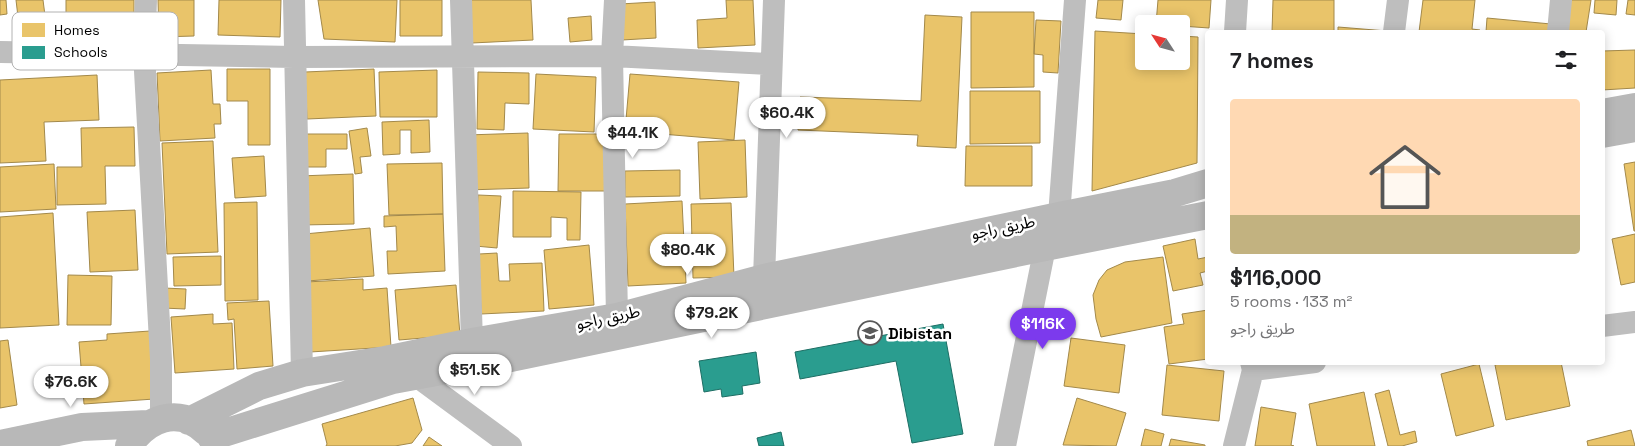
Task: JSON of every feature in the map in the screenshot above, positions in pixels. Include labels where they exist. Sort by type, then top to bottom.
[{"type":"main road","points":[[1605,113],[1635,108]]},
{"type":"main road","points":[[1605,133],[1635,128]]},
{"type":"main road","name":"طريق راجو","points":[[189,421],[259,386],[302,373],[384,360],[617,316],[764,278],[1175,193],[1205,184]]},
{"type":"main road","name":"طريق راجو","points":[[213,441],[393,380],[463,368],[1205,216]]},
{"type":"main road","points":[[0,444],[82,427],[175,418],[189,421],[201,427],[213,441]]},
{"type":"main road","points":[[129,446],[137,434],[155,421]]},
{"type":"street","points":[[294,0],[302,373]]},
{"type":"street","points":[[461,0],[472,342]]},
{"type":"street","points":[[615,0],[612,56],[617,316]]},
{"type":"street","points":[[764,278],[774,0]]},
{"type":"street","points":[[1059,216],[1075,0]]},
{"type":"street","points":[[1234,30],[1236,0]]},
{"type":"street","points":[[1394,30],[1398,0]]},
{"type":"street","points":[[1558,30],[1561,0]]},
{"type":"street","points":[[178,55],[462,58],[612,56],[771,64]]},
{"type":"street","points":[[145,70],[161,359],[155,421]]},
{"type":"street","points":[[1005,446],[1045,247]]},
{"type":"street","points":[[1605,326],[1635,322]]},
{"type":"street","points":[[1234,446],[1252,366],[1268,365]]},
{"type":"street","points":[[416,376],[511,446]]},
{"type":"building: Homes","points":[[0,0],[6,0],[7,14],[0,15]]},
{"type":"building: Homes","points":[[16,0],[43,0],[45,12],[17,12]]},
{"type":"building: Homes","points":[[66,0],[134,0],[134,12],[66,12]]},
{"type":"building: Homes","points":[[158,0],[194,0],[194,36],[178,36],[178,12],[158,12]]},
{"type":"building: Homes","points":[[219,0],[281,0],[280,37],[218,35]]},
{"type":"building: Homes","points":[[318,0],[397,0],[395,42],[324,39]]},
{"type":"building: Homes","points":[[400,0],[442,0],[442,36],[400,36]]},
{"type":"building: Homes","points":[[470,0],[531,0],[533,40],[472,43]]},
{"type":"building: Homes","points":[[726,0],[753,0],[755,45],[698,48],[697,20],[727,18]]},
{"type":"building: Homes","points":[[1098,0],[1123,0],[1121,20],[1096,18]]},
{"type":"building: Homes","points":[[1158,0],[1211,0],[1209,28],[1190,27],[1190,15],[1157,15]]},
{"type":"building: Homes","points":[[1273,0],[1334,0],[1334,30],[1272,30]]},
{"type":"building: Homes","points":[[1423,0],[1475,0],[1472,29],[1480,30],[1419,30]]},
{"type":"building: Homes","points":[[1569,0],[1591,0],[1586,30],[1564,30]]},
{"type":"building: Homes","points":[[1595,0],[1617,0],[1616,15],[1594,13]]},
{"type":"building: Homes","points":[[1628,0],[1635,0],[1635,15],[1626,14]]},
{"type":"building: Homes","points":[[655,2],[656,38],[622,40],[620,4]]},
{"type":"building: Homes","points":[[971,12],[1034,12],[1034,87],[971,88]]},
{"type":"building: Homes","points":[[925,15],[962,17],[956,148],[917,146],[918,135],[798,130],[800,97],[921,101]]},
{"type":"building: Homes","points":[[591,16],[592,40],[570,42],[568,18]]},
{"type":"building: Homes","points":[[1487,18],[1551,24],[1550,30],[1486,30]]},
{"type":"building: Homes","points":[[1036,20],[1061,21],[1058,73],[1043,72],[1043,55],[1034,54]]},
{"type":"building: Homes","points":[[1338,27],[1375,30],[1338,30]]},
{"type":"building: Homes","points":[[1095,31],[1135,33],[1135,70],[1190,70],[1190,37],[1198,37],[1197,163],[1092,191]]},
{"type":"building: Homes","points":[[1635,50],[1635,88],[1605,90],[1605,51]]},
{"type":"building: Homes","points":[[227,69],[270,69],[270,145],[248,145],[248,101],[227,101]]},
{"type":"building: Homes","points":[[374,69],[376,116],[307,119],[305,72]]},
{"type":"building: Homes","points":[[211,70],[213,104],[220,104],[221,124],[214,124],[215,138],[160,141],[157,73]]},
{"type":"building: Homes","points":[[437,70],[437,117],[380,117],[379,72]]},
{"type":"building: Homes","points":[[478,72],[529,73],[529,104],[505,103],[504,130],[477,129]]},
{"type":"building: Homes","points":[[536,74],[596,77],[594,132],[533,129]]},
{"type":"building: Homes","points":[[630,74],[739,82],[734,140],[625,131]]},
{"type":"building: Homes","points":[[97,75],[99,120],[44,122],[46,161],[0,163],[0,80]]},
{"type":"building: Homes","points":[[970,91],[1040,91],[1040,143],[970,144]]},
{"type":"building: Homes","points":[[429,120],[430,152],[411,153],[411,130],[400,130],[400,154],[383,155],[382,122]]},
{"type":"building: Homes","points":[[134,127],[135,166],[105,166],[106,204],[57,205],[57,167],[82,167],[81,128]]},
{"type":"building: Homes","points":[[367,128],[371,156],[360,157],[362,173],[355,174],[349,131]]},
{"type":"building: Homes","points":[[528,133],[529,188],[467,190],[466,135]]},
{"type":"building: Homes","points":[[305,134],[347,134],[347,149],[326,149],[326,167],[304,167]]},
{"type":"building: Homes","points":[[559,134],[607,134],[607,191],[558,191]]},
{"type":"building: Homes","points":[[745,140],[747,197],[700,199],[698,142]]},
{"type":"building: Homes","points":[[213,141],[218,252],[167,254],[162,143]]},
{"type":"building: Homes","points":[[966,146],[1032,146],[1032,186],[965,186]]},
{"type":"building: Homes","points":[[264,156],[266,196],[235,198],[232,158]]},
{"type":"building: Homes","points":[[1635,162],[1635,231],[1634,231],[1624,164]]},
{"type":"building: Homes","points":[[442,163],[443,214],[389,215],[387,164]]},
{"type":"building: Homes","points":[[54,164],[56,209],[0,212],[0,167]]},
{"type":"building: Homes","points":[[680,170],[680,196],[625,197],[625,171]]},
{"type":"building: Homes","points":[[353,174],[354,224],[301,225],[299,176]]},
{"type":"building: Homes","points":[[513,191],[581,192],[580,240],[567,240],[567,218],[551,217],[551,237],[513,237]]},
{"type":"building: Homes","points":[[478,195],[501,196],[497,248],[475,246]]},
{"type":"building: Homes","points":[[682,201],[686,283],[628,286],[625,204]]},
{"type":"building: Homes","points":[[257,202],[258,300],[225,301],[224,203]]},
{"type":"building: Homes","points":[[731,203],[734,277],[693,278],[691,204]]},
{"type":"building: Homes","points":[[135,210],[138,270],[90,272],[87,212]]},
{"type":"building: Homes","points":[[53,213],[59,325],[0,328],[0,217]]},
{"type":"building: Homes","points":[[443,214],[445,271],[388,274],[387,251],[397,251],[396,226],[384,227],[384,216]]},
{"type":"building: Homes","points":[[370,228],[374,276],[307,281],[304,234]]},
{"type":"building: Homes","points":[[1635,234],[1635,282],[1621,285],[1612,239]]},
{"type":"building: Homes","points":[[1195,239],[1198,259],[1205,258],[1205,272],[1200,273],[1203,285],[1173,291],[1163,246]]},
{"type":"building: Homes","points":[[589,245],[594,305],[549,309],[544,250]]},
{"type":"building: Homes","points":[[497,253],[499,281],[510,281],[509,264],[542,263],[544,311],[481,314],[479,254]]},
{"type":"building: Homes","points":[[221,256],[221,285],[174,286],[173,257]]},
{"type":"building: Homes","points":[[1163,257],[1172,323],[1101,337],[1096,319],[1093,295],[1099,280],[1107,270],[1125,262]]},
{"type":"building: Homes","points":[[68,275],[112,276],[111,325],[67,325]]},
{"type":"building: Homes","points":[[363,279],[363,290],[387,288],[391,347],[310,352],[306,282]]},
{"type":"building: Homes","points":[[456,285],[460,335],[399,340],[395,290]]},
{"type":"building: Homes","points":[[164,288],[186,289],[185,309],[163,308]]},
{"type":"building: Homes","points":[[269,301],[273,366],[237,369],[234,319],[228,320],[227,303]]},
{"type":"building: Homes","points":[[1205,310],[1205,359],[1169,364],[1164,327],[1184,324],[1182,314]]},
{"type":"building: Homes","points":[[213,314],[213,324],[232,323],[234,369],[175,373],[171,317]]},
{"type":"building: Homes","points":[[150,331],[154,399],[84,404],[79,342],[107,340],[107,334]]},
{"type":"building: Homes","points":[[1071,338],[1125,345],[1119,393],[1064,386]]},
{"type":"building: Homes","points":[[8,340],[17,405],[0,408],[0,341]]},
{"type":"building: Homes","points":[[1167,365],[1224,371],[1219,421],[1162,415]]},
{"type":"building: Homes","points":[[1479,365],[1494,426],[1456,436],[1441,374]]},
{"type":"building: Homes","points":[[1495,365],[1562,365],[1570,406],[1506,420]]},
{"type":"building: Homes","points":[[1389,390],[1400,435],[1415,431],[1417,442],[1402,446],[1388,446],[1375,394]]},
{"type":"building: Homes","points":[[1364,392],[1375,446],[1317,446],[1309,404]]},
{"type":"building: Homes","points":[[413,398],[422,430],[412,443],[395,446],[326,446],[322,424]]},
{"type":"building: Homes","points":[[1077,398],[1126,413],[1116,446],[1063,445]]},
{"type":"building: Homes","points":[[1261,407],[1296,413],[1291,445],[1294,446],[1255,446]]},
{"type":"building: Homes","points":[[1145,429],[1164,434],[1161,446],[1141,446]]},
{"type":"building: Homes","points":[[1631,430],[1635,446],[1588,446],[1587,441]]},
{"type":"building: Homes","points":[[429,437],[442,446],[423,446]]},
{"type":"building: Homes","points":[[1171,439],[1205,445],[1205,446],[1169,446]]},
{"type":"building: Schools","points":[[943,324],[963,434],[912,443],[896,361],[800,379],[795,352]]},
{"type":"building: Schools","points":[[756,352],[760,383],[742,386],[743,394],[722,397],[721,389],[704,392],[699,361]]},
{"type":"building: Schools","points":[[781,432],[784,446],[759,446],[757,438]]},
{"type":"place","name":"Dibistan","points":[[870,333]]}]
